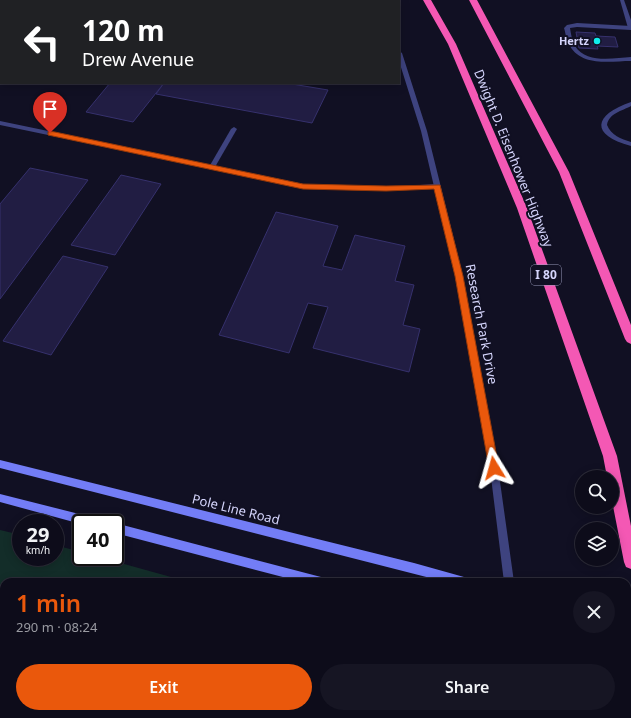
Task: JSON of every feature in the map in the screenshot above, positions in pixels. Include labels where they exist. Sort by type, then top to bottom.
[{"type":"highway","name":"Dwight D. Eisenhower Highway","points":[[427,0],[452,44],[522,208],[610,456],[631,562]]},
{"type":"highway","points":[[473,0],[564,172],[631,339]]},
{"type":"main road","name":"Pole Line Road","points":[[0,464],[450,578]]},
{"type":"main road","points":[[0,498],[72,517]]},
{"type":"main road","points":[[124,530],[306,578]]},
{"type":"street","points":[[622,0],[631,28],[577,25],[569,26],[567,28],[572,47],[582,56],[593,59],[631,59]]},
{"type":"street","name":"Research Park Drive","points":[[400,56],[424,131],[459,276],[492,453],[508,578]]},
{"type":"street","points":[[631,104],[607,116],[604,120],[606,131],[612,137],[619,141],[631,144]]},
{"type":"street","points":[[0,123],[303,186],[386,189],[437,186]]},
{"type":"street","points":[[212,167],[234,129]]},
{"type":"green space","points":[[0,530],[12,533],[12,566],[64,566],[64,547],[72,550],[72,566],[124,566],[124,564],[175,578],[0,578]]},
{"type":"building","name":"Hertz","points":[[576,32],[595,33],[596,36],[615,37],[618,47],[597,46],[598,49],[579,48]]},
{"type":"building","points":[[109,84],[163,84],[133,122],[86,112]]},
{"type":"building","points":[[163,84],[292,84],[328,90],[312,123],[156,94]]},
{"type":"building","points":[[30,168],[88,180],[0,299],[0,204]]},
{"type":"building","points":[[121,175],[161,184],[115,255],[71,245]]},
{"type":"building","points":[[276,212],[338,226],[323,266],[342,270],[355,235],[405,246],[395,281],[414,285],[403,325],[420,329],[409,372],[313,348],[328,307],[308,303],[289,353],[219,335]]},
{"type":"building","points":[[63,256],[108,267],[51,355],[3,341]]},
{"type":"place","name":"Hertz","points":[[597,41]]},
{"type":"route","points":[[50,133],[303,186],[386,189],[437,186],[459,276],[494,468]]}]
